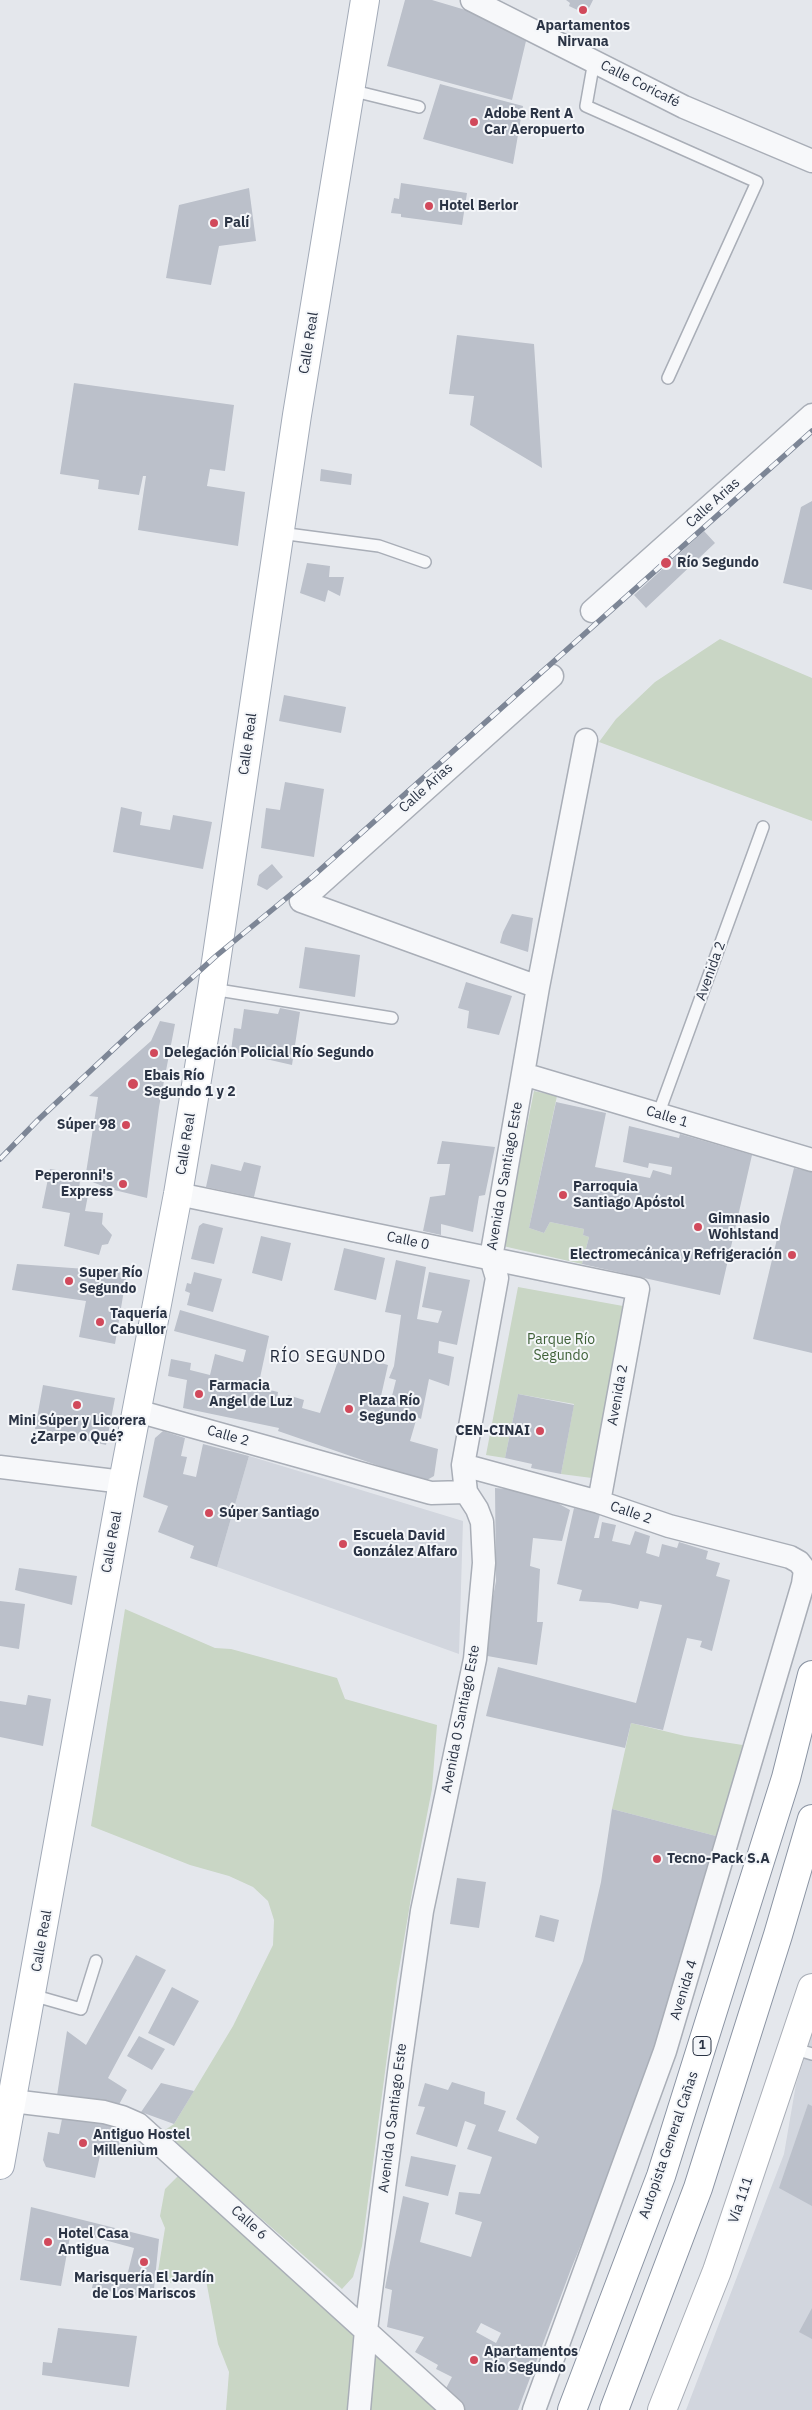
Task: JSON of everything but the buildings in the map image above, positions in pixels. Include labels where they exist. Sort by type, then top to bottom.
[{"type":"main road","name":"Calle Real","points":[[0,2165],[123,1482],[178,1194],[212,989],[279,532],[365,0]]},
{"type":"main road","name":"Autopista General Cañas","points":[[572,2410],[661,2176],[786,1778],[812,1674]]},
{"type":"main road","points":[[614,2410],[698,2188],[778,1935],[812,1820]]},
{"type":"main road","name":"Vía 111","points":[[662,2410],[802,2051],[812,1988]]},
{"type":"street","name":"Calle Coricafé","points":[[472,0],[684,107],[812,161]]},
{"type":"street","name":"Calle Arias","points":[[592,611],[812,415]]},
{"type":"street","name":"Calle Arias","points":[[538,987],[300,901],[552,676]]},
{"type":"street","name":"Avenida 0 Santiago Este","points":[[359,2410],[366,2330],[422,1911],[475,1659],[484,1563],[482,1522],[477,1509],[466,1492],[463,1465],[496,1278],[491,1258],[538,987],[586,740]]},
{"type":"street","name":"Calle 1","points":[[523,1074],[812,1160]]},
{"type":"street","name":"Calle 0","points":[[178,1194],[638,1289]]},
{"type":"street","name":"Avenida 2","points":[[599,1502],[638,1289]]},
{"type":"street","name":"Calle 2","points":[[137,1411],[431,1493],[466,1492]]},
{"type":"street","name":"Calle 2","points":[[463,1465],[599,1502],[669,1526],[790,1557],[799,1562]]},
{"type":"street","points":[[0,1467],[123,1482]]},
{"type":"street","name":"Avenida 4","points":[[534,2410],[665,2051],[803,1584],[804,1570],[799,1562]]},
{"type":"street","name":"Calle 6","points":[[12,2102],[104,2112],[138,2124],[454,2410]]},
{"type":"lane","points":[[594,61],[586,106],[757,182],[668,378]]},
{"type":"lane","points":[[350,90],[419,107]]},
{"type":"lane","points":[[279,532],[379,546],[424,562]]},
{"type":"lane","name":"Avenida 2","points":[[658,1115],[763,827]]},
{"type":"lane","points":[[212,989],[392,1018]]},
{"type":"lane","points":[[32,1995],[81,2009],[96,1961]]},
{"type":"shaded area","name":"Escuela David González Alfaro","points":[[249,1456],[463,1521],[459,1654],[217,1567]]},
{"type":"shaded area","points":[[812,2034],[812,2410],[686,2410],[784,2154],[796,2084]]},
{"type":"green space","points":[[720,639],[812,678],[812,821],[599,742],[616,719],[655,682]]},
{"type":"green space","points":[[534,1091],[557,1096],[529,1228],[544,1233],[550,1222],[584,1229],[583,1235],[589,1237],[582,1264],[503,1246]]},
{"type":"green space","name":"Parque Río Segundo","points":[[518,1287],[623,1306],[592,1478],[561,1474],[574,1404],[518,1394],[505,1458],[486,1455]]},
{"type":"green space","points":[[125,1609],[215,1648],[231,1649],[337,1678],[345,1699],[437,1725],[432,1789],[397,1981],[362,2246],[353,2277],[342,2289],[162,2132],[174,2124],[233,2026],[273,1945],[274,1920],[268,1901],[253,1887],[229,1876],[190,1865],[91,1826]]},
{"type":"green space","points":[[631,1723],[685,1736],[749,1746],[716,1836],[612,1809]]},
{"type":"green space","points":[[179,2175],[351,2326],[354,2338],[349,2410],[226,2410],[229,2372],[218,2344],[206,2280],[156,2284],[165,2228],[160,2216],[165,2189]]},
{"type":"green space","points":[[369,2348],[448,2410],[364,2410]]},
{"type":"railway","points":[[0,1159],[38,1120],[216,956],[312,877],[812,431]]},
{"type":"place","name":"Apartamentos Nirvana","points":[[583,10]]},
{"type":"place","name":"Adobe Rent A Car Aeropuerto","points":[[474,122]]},
{"type":"place","name":"Hotel Berlor","points":[[429,206]]},
{"type":"place","name":"Palí","points":[[214,223]]},
{"type":"place","name":"Río Segundo","points":[[666,563]]},
{"type":"place","name":"Delegación Policial Río Segundo","points":[[154,1053]]},
{"type":"place","name":"Ebais Río Segundo 1 y 2","points":[[133,1084]]},
{"type":"place","name":"Súper 98","points":[[126,1125]]},
{"type":"place","name":"Peperonni's Express","points":[[123,1184]]},
{"type":"place","name":"Parroquia Santiago Apóstol","points":[[563,1195]]},
{"type":"place","name":"Gimnasio Wohlstand","points":[[698,1227]]},
{"type":"place","name":"Electromecánica y Refrigeración","points":[[792,1255]]},
{"type":"place","name":"Super Río Segundo","points":[[69,1281]]},
{"type":"place","name":"Taquería Cabullor","points":[[100,1322]]},
{"type":"place","name":"Farmacia Angel de Luz","points":[[199,1394]]},
{"type":"place","name":"Mini Súper y Licorera ¿Zarpe o Qué?","points":[[77,1405]]},
{"type":"place","name":"Plaza Río Segundo","points":[[349,1409]]},
{"type":"place","name":"CEN-CINAI","points":[[540,1431]]},
{"type":"place","name":"Súper Santiago","points":[[209,1513]]},
{"type":"place","name":"Escuela David González Alfaro","points":[[343,1544]]},
{"type":"place","name":"Tecno-Pack S.A","points":[[657,1859]]},
{"type":"place","name":"Antiguo Hostel Millenium","points":[[83,2143]]},
{"type":"place","name":"Hotel Casa Antigua","points":[[48,2242]]},
{"type":"place","name":"Marisquería El Jardín de Los Mariscos","points":[[144,2262]]},
{"type":"place","name":"Apartamentos Río Segundo","points":[[474,2360]]},
{"type":"district","name":"RÍO SEGUNDO","points":[[328,1357]]}]
